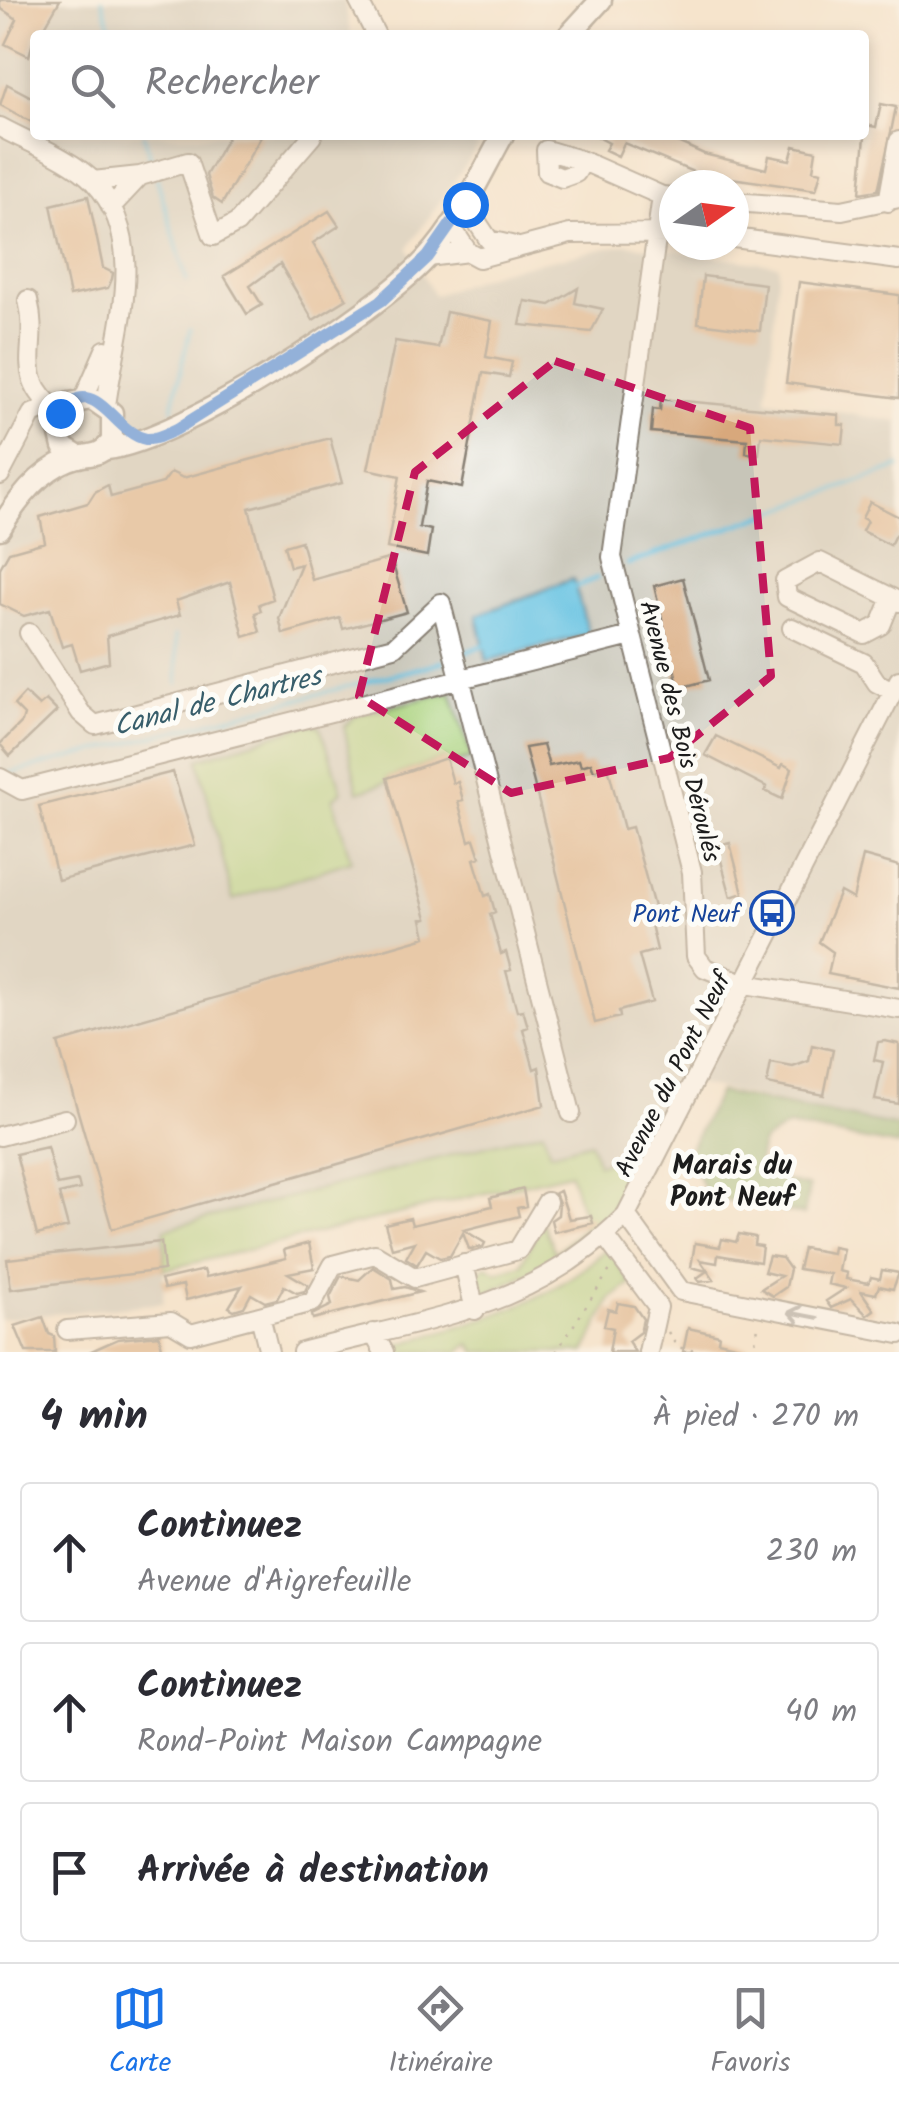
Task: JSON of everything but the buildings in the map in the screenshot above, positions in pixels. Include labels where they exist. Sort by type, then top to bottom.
[{"type":"main road","points":[[574,30],[601,0]]},
{"type":"main road","points":[[37,480],[78,457],[162,435],[381,301],[428,257],[465,204],[499,140]]},
{"type":"main road","points":[[0,529],[37,480],[58,438],[56,409],[84,398],[162,435]]},
{"type":"main road","points":[[106,450],[111,414]]},
{"type":"main road","points":[[58,438],[78,457]]},
{"type":"street","points":[[358,0],[372,27]]},
{"type":"street","points":[[372,27],[378,0]]},
{"type":"street","points":[[0,128],[93,181],[111,208],[126,244],[126,282],[111,414]]},
{"type":"street","points":[[93,181],[150,174],[188,162],[213,236],[237,223],[305,140]]},
{"type":"street","points":[[749,203],[842,210],[894,200],[899,141]]},
{"type":"street","points":[[583,161],[659,192]]},
{"type":"street","points":[[111,208],[150,174]]},
{"type":"street","points":[[465,204],[490,240],[515,246]]},
{"type":"street","points":[[450,225],[468,252],[479,258],[570,234],[659,232]]},
{"type":"street","points":[[749,240],[899,260]]},
{"type":"street","points":[[428,257],[468,252]]},
{"type":"street","name":"Avenue des Bois Déroulés","points":[[662,260],[612,557],[692,872],[696,956],[705,968],[745,984]]},
{"type":"street","points":[[84,398],[100,367],[126,282]]},
{"type":"street","points":[[28,300],[30,381],[56,409]]},
{"type":"street","points":[[0,475],[32,414],[56,409]]},
{"type":"street","points":[[820,562],[896,600],[881,625],[864,634],[787,597],[785,580],[820,562]]},
{"type":"street","points":[[29,633],[81,713],[95,725],[394,647],[441,604],[570,1113]]},
{"type":"street","points":[[792,628],[864,663],[878,683],[896,685]]},
{"type":"street","points":[[864,634],[868,653],[864,663]]},
{"type":"street","points":[[2,781],[22,790],[632,636]]},
{"type":"street","name":"Avenue du Pont Neuf","points":[[302,1352],[475,1310],[549,1278],[626,1215],[896,685]]},
{"type":"street","points":[[745,984],[899,1010]]},
{"type":"street","points":[[0,1136],[65,1119]]},
{"type":"street","points":[[67,1330],[171,1322],[191,1334],[312,1302],[333,1265],[376,1254],[414,1278],[518,1250],[547,1202]]},
{"type":"street","points":[[626,1215],[680,1290],[899,1334]]},
{"type":"street","points":[[605,1236],[657,1311]]},
{"type":"street","points":[[464,1264],[475,1310]]},
{"type":"street","points":[[648,1352],[657,1311],[680,1290]]},
{"type":"street","points":[[260,1316],[268,1352]]},
{"type":"street","points":[[373,1333],[384,1352]]},
{"type":"path","points":[[556,1352],[620,1257]]},
{"type":"path","points":[[754,1352],[762,1307]]},
{"type":"path","points":[[657,1311],[678,1347],[700,1352]]},
{"type":"highlighted area","points":[[555,361],[750,428],[771,676],[669,758],[511,793],[359,696],[415,472]]},
{"type":"shaded area","points":[[0,0],[344,0],[350,30],[30,30],[30,140],[469,140],[478,146],[408,248],[434,295],[499,271],[626,244],[659,249],[659,260],[743,260],[779,265],[767,400],[899,422],[899,1127],[682,1081],[653,1154],[597,1164],[550,1153],[542,1131],[165,1229],[163,1303],[0,1319]]},
{"type":"green space","points":[[451,692],[472,758],[447,765],[445,758],[358,792],[344,727],[356,715]]},
{"type":"green space","points":[[309,724],[320,726],[342,791],[333,799],[351,861],[233,900],[198,759]]},
{"type":"green space","points":[[719,1092],[899,1127],[899,1146],[788,1126],[762,1142],[756,1173],[809,1187],[804,1215],[706,1196],[689,1150]]},
{"type":"green space","points":[[543,1131],[550,1153],[590,1142],[598,1164],[633,1155],[639,1148],[653,1154],[619,1203],[582,1240],[538,1268],[484,1294],[479,1293],[478,1272],[487,1266],[497,1272],[521,1265],[542,1221],[555,1253],[586,1226],[570,1173],[164,1270],[165,1229]]},
{"type":"green space","points":[[604,1251],[612,1254],[631,1284],[611,1299],[585,1352],[476,1352],[470,1344],[458,1352],[399,1352],[395,1346],[532,1299],[581,1270]]},
{"type":"water","points":[[573,579],[589,634],[487,661],[477,615]]},
{"type":"waterway","points":[[102,0],[111,30]]},
{"type":"waterway","points":[[145,140],[151,160]]},
{"type":"waterway","points":[[157,179],[187,281]]},
{"type":"waterway","points":[[172,409],[190,330]]},
{"type":"waterway","name":"Canal de Chartres","points":[[628,564],[899,467]]},
{"type":"waterway","name":"Canal de Chartres","points":[[573,588],[597,578]]},
{"type":"waterway","points":[[175,636],[178,683]]},
{"type":"waterway","name":"Canal de Chartres","points":[[464,653],[486,644]]},
{"type":"waterway","name":"Canal de Chartres","points":[[7,774],[443,662]]},
{"type":"place","name":"Pont Neuf","points":[[772,913]]},
{"type":"district","name":"Marais du Pont Neuf","points":[[732,1180]]},
{"type":"route","points":[[60,413],[76,399],[92,399],[106,406],[115,422],[150,440],[177,429],[381,301],[428,257],[465,204]]}]
